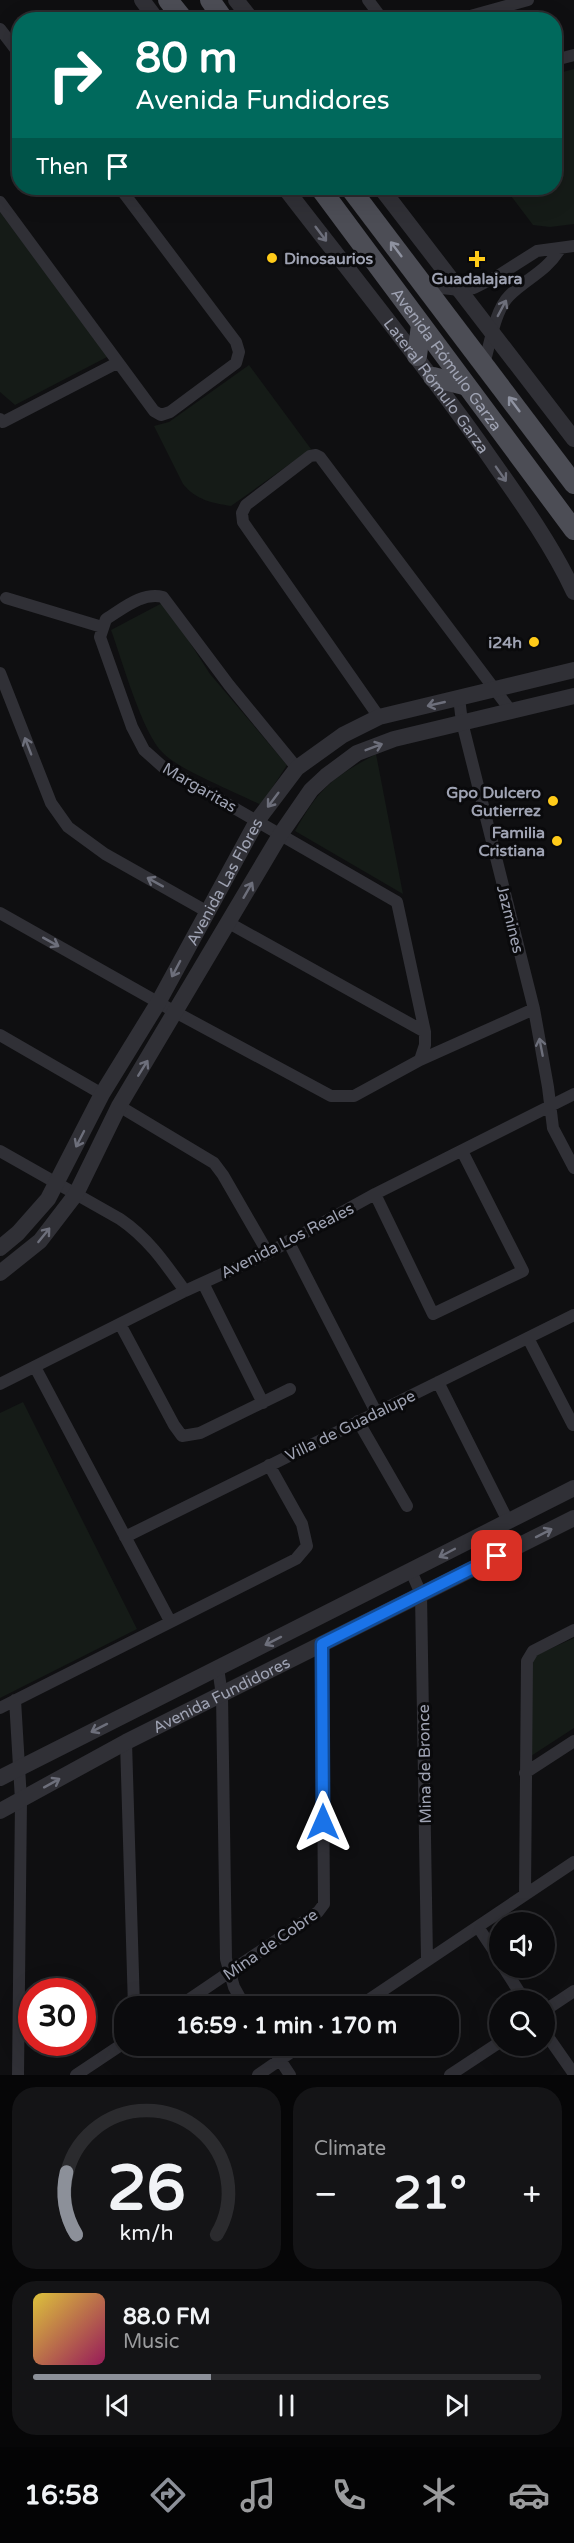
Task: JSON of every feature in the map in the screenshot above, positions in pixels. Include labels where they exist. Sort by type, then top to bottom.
[{"type":"main road","points":[[168,0],[178,12]]},
{"type":"main road","name":"Avenida Rómulo Garza","points":[[325,195],[574,530]]},
{"type":"main road","name":"Avenida Rómulo Garza","points":[[355,195],[574,483]]},
{"type":"main road","points":[[417,356],[421,325]]},
{"type":"main road","points":[[432,377],[465,385]]},
{"type":"street","points":[[236,0],[246,12]]},
{"type":"street","points":[[476,12],[495,4],[528,0]]},
{"type":"street","points":[[0,29],[12,45]]},
{"type":"street","points":[[0,202],[153,411],[161,415],[170,412],[236,363],[239,352],[236,342],[125,195]]},
{"type":"street","name":"Lateral Rómulo Garza","points":[[290,195],[417,356],[521,502],[560,563],[574,592]]},
{"type":"street","points":[[386,195],[574,439]]},
{"type":"street","points":[[423,286],[460,290],[483,284],[537,251],[574,246]]},
{"type":"street","points":[[484,364],[498,314],[508,297],[546,268],[560,249]]},
{"type":"street","points":[[2,420],[117,363]]},
{"type":"street","points":[[379,717],[243,522],[242,513],[246,505],[310,456],[320,457],[511,711]]},
{"type":"street","points":[[6,598],[102,627],[106,619],[143,597],[154,595],[163,597],[229,686],[297,768]]},
{"type":"street","name":"Margaritas","points":[[102,627],[100,637],[132,727],[144,750],[163,767],[393,898],[399,907],[425,1032]]},
{"type":"street","name":"Avenida Las Flores","points":[[0,1248],[18,1233],[37,1212],[58,1183],[102,1094],[158,1003],[206,911],[258,821],[297,768],[343,735],[379,717],[495,691],[574,670]]},
{"type":"street","points":[[0,673],[51,803],[68,827],[105,854],[206,911]]},
{"type":"street","name":"Avenida Las Flores","points":[[0,1273],[40,1241],[76,1194],[119,1106],[177,1013],[280,835],[311,790],[342,762],[357,753],[394,739],[574,696]]},
{"type":"street","name":"Jazmines","points":[[459,698],[462,722],[534,1009],[553,1128],[574,1168]]},
{"type":"street","points":[[0,913],[158,1003],[331,1096],[354,1096],[420,1060],[534,1009]]},
{"type":"street","points":[[229,923],[425,1032],[425,1045],[420,1060]]},
{"type":"street","points":[[0,1035],[102,1094]]},
{"type":"street","name":"Avenida Los Reales","points":[[0,1384],[185,1291],[268,1253],[375,1194],[574,1094]]},
{"type":"street","points":[[119,1106],[214,1163],[224,1175],[268,1253]]},
{"type":"street","points":[[0,1151],[138,1231],[152,1245],[185,1291]]},
{"type":"street","points":[[375,1194],[433,1314],[523,1271],[462,1151]]},
{"type":"street","points":[[288,1241],[376,1412]]},
{"type":"street","points":[[203,1283],[263,1402]]},
{"type":"street","name":"Villa de Guadalupe","points":[[125,1537],[574,1315]]},
{"type":"street","points":[[120,1324],[174,1425],[180,1434],[187,1437],[200,1433],[290,1389]]},
{"type":"street","points":[[528,1338],[573,1425]]},
{"type":"street","points":[[35,1367],[170,1621]]},
{"type":"street","points":[[438,1382],[508,1521]]},
{"type":"street","points":[[358,1421],[407,1506]]},
{"type":"street","points":[[0,1708],[296,1559],[307,1546],[302,1524],[269,1466]]},
{"type":"street","name":"Avenida Fundidores","points":[[0,1778],[574,1488]]},
{"type":"street","name":"Avenida Fundidores","points":[[0,1811],[126,1742],[574,1518]]},
{"type":"street","name":"Mina de Bronce","points":[[411,1571],[421,1594],[427,1959]]},
{"type":"street","points":[[525,1895],[527,1661],[533,1651],[574,1630]]},
{"type":"street","name":"Mina de Cobre","points":[[194,1996],[318,1912],[324,1904],[322,1644]]},
{"type":"street","points":[[218,1668],[222,1695],[226,1959],[229,1973],[240,1996]]},
{"type":"street","points":[[15,1700],[21,1800],[18,2075]]},
{"type":"street","points":[[525,1773],[574,1741]]},
{"type":"street","points":[[126,1742],[134,1996]]},
{"type":"street","points":[[374,1996],[574,1862]]},
{"type":"street","points":[[478,1927],[489,1944]]},
{"type":"street","points":[[555,2004],[574,1991]]},
{"type":"street","points":[[555,2047],[574,2074]]},
{"type":"street","points":[[450,2075],[489,2049]]},
{"type":"street","points":[[76,2075],[114,2050]]},
{"type":"street","points":[[277,2056],[290,2075]]},
{"type":"street","points":[[258,2075],[286,2056]]},
{"type":"shaded area","points":[[574,69],[574,224],[550,227],[533,225],[510,195],[562,195],[562,72]]},
{"type":"shaded area","points":[[0,212],[109,356],[15,405],[0,392]]},
{"type":"shaded area","points":[[249,365],[311,449],[231,506],[217,504],[193,494],[183,484],[154,426],[169,422]]},
{"type":"shaded area","points":[[164,602],[210,674],[287,765],[261,805],[171,760],[155,743],[148,730],[133,695],[111,630]]},
{"type":"shaded area","points":[[376,754],[403,894],[295,831],[312,804],[328,785]]},
{"type":"shaded area","points":[[23,1402],[137,1629],[0,1698],[0,1413]]},
{"type":"shaded area","points":[[574,1638],[574,1728],[531,1756],[530,1658]]},
{"type":"place","name":"Dinosaurios","points":[[272,258]]},
{"type":"place","name":"Guadalajara","points":[[477,259]]},
{"type":"place","name":"i24h","points":[[534,642]]},
{"type":"place","name":"Gpo Dulcero Gutierrez","points":[[553,801]]},
{"type":"place","name":"Familia Cristiana","points":[[557,841]]},
{"type":"route","points":[[323,1822],[322,1644],[497,1556]]}]
